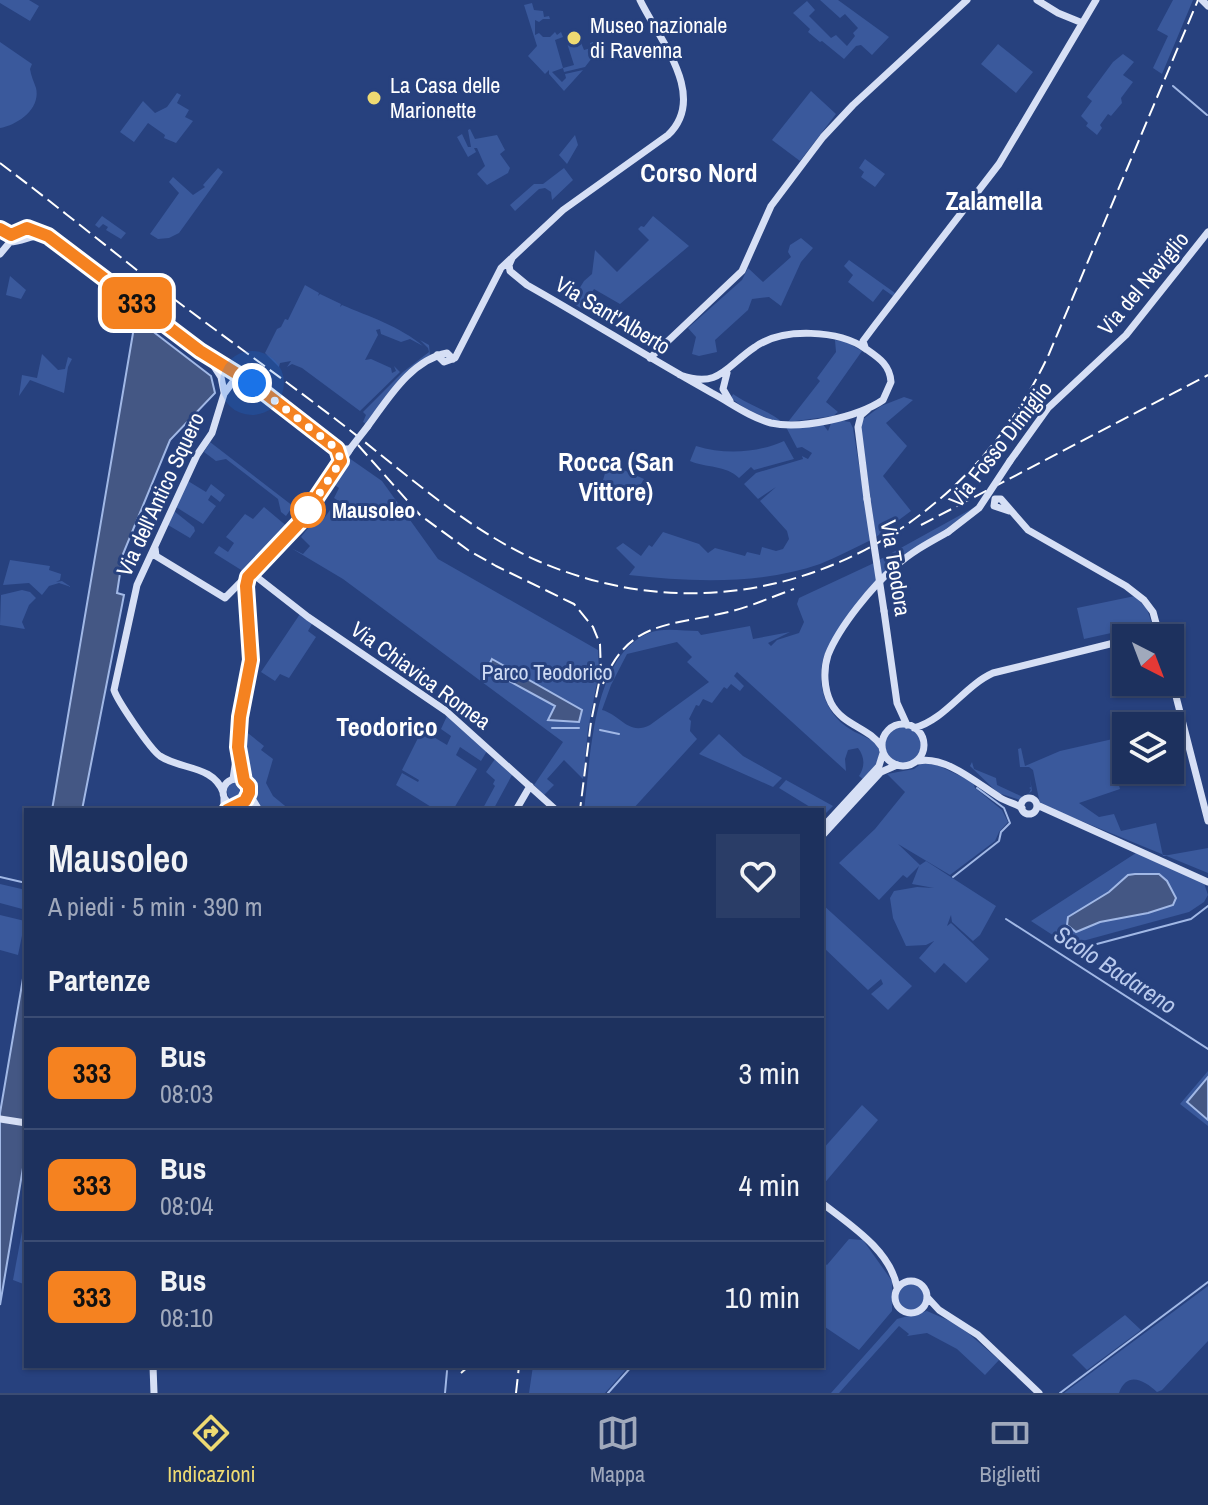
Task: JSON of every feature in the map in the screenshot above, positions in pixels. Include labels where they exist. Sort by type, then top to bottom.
[{"type":"street","points":[[412,373],[450,358],[461,346],[484,298],[501,273],[563,210],[673,130],[682,113],[681,79],[640,0]]},
{"type":"street","points":[[650,358],[742,271],[771,206],[823,137],[862,96],[967,0]]},
{"type":"street","points":[[1037,0],[1083,23]]},
{"type":"street","points":[[1060,60],[1093,0]]},
{"type":"street","points":[[1202,0],[1208,6]]},
{"type":"street","points":[[866,349],[863,341],[999,164],[1083,23]]},
{"type":"street","points":[[1,252],[27,228],[41,232],[200,351],[257,387],[337,449],[341,461]]},
{"type":"street","points":[[0,229],[13,238]]},
{"type":"street","name":"Via del Naviglio","points":[[1068,386],[1126,335],[1208,232]]},
{"type":"street","points":[[0,237],[1,252]]},
{"type":"street","name":"Via Sant'Alberto","points":[[508,266],[519,273],[527,285],[680,375],[770,422],[788,424],[833,418],[873,406],[883,400],[890,389],[891,376],[885,363],[866,349],[850,340],[826,334],[795,335],[754,347],[719,376],[703,380],[680,375]]},
{"type":"street","points":[[200,351],[216,366],[224,394]]},
{"type":"street","points":[[155,547],[156,556],[225,598],[300,522],[394,391],[437,355],[441,361],[450,358]]},
{"type":"street","points":[[731,368],[722,385],[725,396],[750,414]]},
{"type":"street","points":[[224,394],[238,379],[257,387]]},
{"type":"street","name":"Via Fosso Dimiglio","points":[[882,749],[868,733],[843,720],[833,707],[826,693],[825,671],[829,654],[841,633],[886,575],[911,554],[948,532],[979,508],[1036,421],[1068,386]]},
{"type":"street","name":"Via dell'Antico Squero","points":[[224,394],[212,433],[197,455],[133,599],[114,693],[156,752],[172,762],[214,777],[224,795]]},
{"type":"street","points":[[858,439],[859,419],[873,406]]},
{"type":"street","points":[[833,418],[849,419],[858,439]]},
{"type":"street","name":"Via Teodora","points":[[858,439],[897,703],[896,719],[889,730]]},
{"type":"street","points":[[337,449],[350,449]]},
{"type":"street","points":[[1005,507],[1028,530],[1137,594],[1149,606],[1156,624]]},
{"type":"street","points":[[248,577],[258,578],[258,566]]},
{"type":"street","points":[[225,808],[224,795],[226,784],[233,779],[251,660],[248,577]]},
{"type":"street","name":"Via Chiavica Romea","points":[[258,578],[313,620],[446,711],[554,808]]},
{"type":"street","points":[[233,591],[242,590],[247,600]]},
{"type":"street","points":[[868,733],[929,722],[976,682],[993,673],[1112,643]]},
{"type":"street","points":[[1176,696],[1208,821]]},
{"type":"street","name":"Via Teodora","points":[[897,703],[911,726]]},
{"type":"street","points":[[824,834],[881,772],[897,765],[909,765],[922,755],[929,722]]},
{"type":"street","points":[[911,726],[933,757],[979,778],[1001,796],[1023,805]]},
{"type":"street","points":[[824,826],[879,766],[889,730]]},
{"type":"street","points":[[238,747],[244,781]]},
{"type":"street","points":[[882,749],[885,757],[897,765]]},
{"type":"street","points":[[916,761],[929,759],[965,774],[998,797],[1023,805]]},
{"type":"street","points":[[233,779],[244,781],[249,786],[255,808]]},
{"type":"street","points":[[517,808],[530,786]]},
{"type":"street","points":[[229,808],[249,793]]},
{"type":"street","points":[[224,795],[250,808]]},
{"type":"street","points":[[1023,805],[1032,799],[1037,805],[1208,882]]},
{"type":"street","points":[[1023,805],[1025,813],[1054,813]]},
{"type":"street","points":[[1033,813],[1037,805]]},
{"type":"street","points":[[1157,857],[1208,875]]},
{"type":"street","points":[[0,1119],[24,1123]]},
{"type":"street","points":[[824,1205],[867,1239],[893,1273],[897,1287],[894,1296],[900,1309],[906,1313],[939,1310]]},
{"type":"street","points":[[893,1273],[921,1284],[927,1297],[939,1310],[976,1334],[1039,1393]]},
{"type":"street","points":[[897,1287],[910,1280]]},
{"type":"street","points":[[921,1310],[927,1297]]},
{"type":"street","points":[[153,1368],[154,1393]]},
{"type":"green space","points":[[0,0],[29,0],[39,6],[30,21],[0,3]]},
{"type":"green space","points":[[820,0],[838,0],[889,37],[872,55],[861,45],[856,46],[844,59],[808,32],[810,29],[793,13],[807,1],[815,10],[809,16],[831,38],[836,35],[847,46],[858,28],[845,14],[840,18]]},
{"type":"green space","points":[[1173,0],[1193,0],[1162,74],[1153,68],[1168,36],[1157,30]]},
{"type":"green space","points":[[532,3],[534,10],[543,11],[544,17],[549,16],[550,19],[535,20],[535,35],[539,33],[550,37],[555,32],[557,35],[561,32],[563,37],[555,40],[563,68],[552,72],[562,82],[565,74],[583,70],[564,91],[549,70],[545,74],[528,56],[537,46],[524,5]]},
{"type":"green space","points":[[580,40],[584,50],[591,48],[590,43],[593,42],[595,54],[585,67],[564,72],[563,68],[574,65],[567,43]]},
{"type":"green space","points":[[0,42],[32,64],[30,69],[37,96],[26,115],[0,128]]},
{"type":"green space","points":[[998,44],[1033,72],[1016,93],[981,64]]},
{"type":"green space","points":[[1123,54],[1134,62],[1123,75],[1133,82],[1121,98],[1122,103],[1100,125],[1102,128],[1097,135],[1086,126],[1088,123],[1081,116],[1092,101],[1087,97],[1113,62]]},
{"type":"green space","points":[[811,91],[836,114],[800,161],[772,140]]},
{"type":"green space","points":[[177,93],[181,95],[177,103],[189,110],[185,117],[193,121],[176,143],[164,138],[165,135],[148,123],[134,142],[120,132],[143,101],[155,113],[167,107]]},
{"type":"green space","points":[[470,129],[475,139],[497,135],[505,150],[500,154],[510,168],[508,173],[487,185],[477,174],[485,166],[477,148],[468,157],[457,137],[462,134],[468,147],[471,147]]},
{"type":"green space","points":[[575,135],[578,145],[567,164],[559,155]]},
{"type":"green space","points":[[865,159],[885,174],[875,187],[861,177],[864,172],[859,168]]},
{"type":"green space","points":[[218,168],[223,172],[179,233],[158,239],[150,234],[179,193],[169,182],[173,177],[193,195],[205,187],[203,185]]},
{"type":"green space","points":[[564,168],[573,180],[552,200],[551,192],[545,188],[539,189],[515,211],[510,205],[534,184],[543,184]]},
{"type":"green space","points":[[102,216],[126,233],[121,239],[106,230],[108,227],[103,224],[99,228],[95,225]]},
{"type":"green space","points":[[653,216],[689,246],[620,304],[594,289],[582,309],[571,302],[592,274],[595,250],[617,272],[649,240],[638,229],[644,227]]},
{"type":"green space","points":[[801,238],[813,248],[801,262],[781,306],[769,297],[752,299],[748,310],[715,340],[717,352],[699,356],[692,354],[696,337],[688,328],[742,280],[748,268],[763,282],[791,257],[788,252],[790,245]]},
{"type":"green space","points":[[849,260],[895,293],[893,296],[883,289],[873,302],[848,282],[853,275],[844,266]]},
{"type":"green space","points":[[10,276],[26,290],[21,299],[6,295]]},
{"type":"green space","points":[[305,285],[319,293],[318,296],[320,294],[341,304],[340,307],[342,305],[384,322],[423,346],[410,339],[401,342],[381,334],[380,329],[376,330],[378,335],[365,360],[371,359],[391,368],[392,373],[396,371],[394,366],[400,372],[360,411],[302,368],[292,364],[287,367],[291,361],[280,363],[279,367],[265,353],[277,329],[285,319],[288,320]]},
{"type":"green space","points":[[841,339],[862,351],[826,402],[838,412],[833,416],[788,422],[820,381],[817,378],[836,352],[835,340]]},
{"type":"green space","points":[[420,340],[429,345],[430,355],[366,424],[363,422],[366,415],[363,412],[403,372],[429,352]]},
{"type":"green space","points":[[42,354],[58,370],[65,369],[68,357],[72,359],[64,393],[30,380],[19,396],[22,375],[37,378]]},
{"type":"green space","points":[[733,394],[783,423],[743,407],[731,398]]},
{"type":"green space","points":[[904,397],[913,400],[886,423],[907,446],[883,476],[911,511],[876,537],[862,420],[881,406]]},
{"type":"green space","points":[[832,421],[850,422],[853,428],[871,540],[820,564],[774,576],[701,580],[629,575],[635,567],[616,548],[623,543],[641,556],[663,532],[699,544],[708,553],[715,548],[745,556],[747,552],[760,555],[762,547],[776,551],[783,549],[789,539],[787,531],[760,501],[776,487],[758,499],[744,484],[756,473],[803,459],[802,456],[808,459],[812,453],[802,447],[797,448],[786,427],[822,423],[828,431]]},
{"type":"green space","points":[[784,441],[794,459],[754,470],[751,467],[739,478],[728,471],[690,461],[696,446],[718,451],[741,451]]},
{"type":"green space","points":[[210,442],[293,506],[286,516],[281,512],[278,499],[226,459],[216,461],[204,452]]},
{"type":"green space","name":"Parco Teodorico","points":[[349,458],[382,481],[438,559],[598,650],[599,672],[588,729],[583,779],[564,760],[547,779],[554,785],[544,795],[534,785],[563,742],[343,579],[291,548],[303,554],[310,546],[301,537],[312,523],[323,520],[337,500],[334,498],[339,488],[332,483]]},
{"type":"green space","points":[[608,463],[644,479],[633,497],[617,488],[613,494],[601,487]]},
{"type":"green space","points":[[188,481],[206,492],[211,484],[225,495],[220,502],[211,495],[208,500],[216,506],[203,524],[176,507]]},
{"type":"green space","points":[[264,507],[289,528],[246,573],[214,553],[219,546],[228,552],[234,543],[226,537],[245,514],[253,519]]},
{"type":"green space","points":[[975,507],[898,560],[881,576],[879,560]]},
{"type":"green space","points":[[174,511],[194,527],[190,538],[168,525]]},
{"type":"green space","points":[[10,560],[50,566],[49,570],[61,574],[56,582],[62,581],[71,587],[59,583],[49,586],[42,595],[29,583],[3,585]]},
{"type":"green space","points":[[874,563],[877,581],[825,653],[821,674],[824,696],[834,714],[850,729],[874,742],[880,750],[876,766],[864,780],[859,776],[863,762],[858,748],[848,750],[846,771],[737,672],[734,676],[744,686],[740,691],[731,684],[727,689],[724,687],[712,703],[703,699],[699,706],[696,705],[689,719],[690,731],[697,739],[634,808],[584,808],[593,737],[605,685],[630,645],[660,630],[698,631],[701,635],[750,626],[753,639],[790,632],[768,643],[771,646],[777,640],[799,633],[804,622],[797,604],[799,598]],"holes":[[[677,642],[692,657],[687,662],[709,682],[650,725],[636,728],[602,710],[627,654]]]},
{"type":"green space","points":[[22,590],[36,598],[29,605],[22,622],[25,629],[0,625],[1,595]]},
{"type":"green space","points":[[1135,596],[1147,609],[1152,624],[1112,624],[1112,633],[1084,639],[1077,608]]},
{"type":"green space","points":[[300,614],[313,622],[308,631],[316,637],[289,678],[280,674],[275,681],[261,672]]},
{"type":"green space","points":[[447,716],[487,751],[481,761],[460,747],[456,755],[477,769],[454,808],[433,808],[396,785],[402,773],[418,782],[402,770],[422,730],[447,745],[451,736],[441,729]]},
{"type":"green space","points":[[903,727],[916,732],[921,745],[916,758],[903,763],[890,758],[885,745],[890,732]]},
{"type":"green space","points":[[244,730],[264,746],[261,750],[273,759],[266,783],[273,796],[288,808],[261,808],[252,791],[243,752]]},
{"type":"green space","points":[[719,734],[743,756],[782,778],[773,787],[699,754]]},
{"type":"green space","points":[[1112,739],[1112,784],[1119,784],[1120,789],[1079,803],[1099,817],[1114,814],[1121,831],[1156,823],[1163,854],[1040,804],[1033,770],[1020,767],[1018,749],[1021,748],[1025,766],[1060,751]]},
{"type":"green space","points":[[495,759],[512,775],[494,808],[483,808],[495,786],[495,780],[486,772]]},
{"type":"green space","points":[[972,762],[974,769],[996,778],[997,785],[1025,796],[1020,800],[998,793],[970,766]]},
{"type":"green space","points":[[922,763],[937,765],[973,782],[975,788],[1002,810],[1008,822],[995,841],[950,875],[898,844],[920,865],[926,861],[996,906],[980,935],[973,941],[952,922],[951,915],[947,926],[951,923],[989,959],[966,983],[944,963],[935,973],[919,958],[934,941],[926,945],[906,946],[893,918],[890,898],[894,891],[934,888],[912,884],[919,866],[907,878],[903,875],[879,900],[839,863],[875,829],[905,792],[887,774],[914,769]]},
{"type":"green space","points":[[786,780],[833,806],[824,815],[824,808],[812,808],[779,788]]},
{"type":"green space","points":[[237,781],[244,784],[247,791],[244,798],[237,801],[230,798],[227,791],[230,784]]},
{"type":"green space","points":[[1208,848],[1208,873],[1166,856]]},
{"type":"green space","points":[[1136,853],[1204,883],[1208,895],[1204,902],[1189,912],[1068,945],[1031,921]]},
{"type":"green space","points":[[0,884],[24,890],[24,909],[0,903]]},
{"type":"green space","points":[[824,906],[912,986],[888,1010],[871,994],[883,984],[881,979],[868,990],[824,948]]},
{"type":"green space","points":[[0,915],[24,921],[18,955],[0,950]]},
{"type":"green space","points":[[1208,1071],[1208,1126],[1180,1104]]},
{"type":"green space","points":[[862,1105],[878,1120],[824,1184],[824,1148]]},
{"type":"green space","points":[[24,1221],[24,1284],[13,1280]]},
{"type":"green space","points":[[849,1239],[863,1240],[892,1281],[892,1311],[859,1350],[824,1326],[824,1263],[827,1265]]},
{"type":"green space","points":[[911,1283],[921,1287],[925,1297],[921,1307],[911,1311],[901,1307],[897,1297],[901,1287]]},
{"type":"green space","points":[[1208,1286],[1208,1341],[1162,1390],[1157,1392],[1141,1381],[1131,1380],[1122,1386],[1119,1393],[1064,1393]]},
{"type":"green space","points":[[927,1311],[959,1325],[999,1360],[985,1375],[957,1349],[927,1333],[907,1336],[909,1334],[899,1326],[839,1393],[831,1393],[897,1319]]},
{"type":"green space","points":[[1125,1315],[1141,1330],[1087,1370],[1072,1355]]},
{"type":"green space","points":[[533,1368],[627,1368],[605,1393],[529,1393]]},
{"type":"shaded area","points":[[138,320],[211,376],[215,393],[170,440],[123,554],[117,593],[124,595],[82,808],[52,808],[133,333]]},
{"type":"shaded area","points":[[492,659],[582,710],[579,722],[548,720],[555,706],[487,669]]},
{"type":"shaded area","points":[[1159,874],[1167,881],[1176,898],[1173,905],[1100,922],[1076,932],[1067,925],[1068,917],[1109,892],[1128,875]]},
{"type":"shaded area","points":[[24,973],[24,1162],[0,1305],[0,1113]]},
{"type":"shaded area","points":[[1208,1077],[1208,1120],[1187,1102]]},
{"type":"waterway","points":[[1173,86],[1207,115]]},
{"type":"waterway","name":"Scolo Badareno","points":[[552,728],[579,728]]},
{"type":"waterway","name":"Scolo Badareno","points":[[600,730],[619,734]]},
{"type":"waterway","points":[[953,877],[999,841],[1001,832],[1010,823],[1004,808],[977,788]]},
{"type":"waterway","points":[[0,877],[24,883]]},
{"type":"waterway","points":[[1078,949],[1191,919],[1208,906]]},
{"type":"waterway","name":"Scolo Badareno","points":[[1006,919],[1208,1049]]},
{"type":"waterway","points":[[1060,1393],[1208,1282]]},
{"type":"waterway","points":[[608,1393],[630,1368]]},
{"type":"waterway","points":[[445,1393],[447,1371]]},
{"type":"railway","points":[[0,163],[434,497],[511,548],[538,561],[615,585],[691,593],[765,586],[836,564],[901,528],[959,481],[1009,422],[1049,354],[1198,0]]},
{"type":"railway","points":[[921,525],[1208,375]]},
{"type":"railway","points":[[358,445],[420,515],[468,550],[574,604],[593,627],[600,644],[601,673],[591,722],[580,808]]},
{"type":"railway","points":[[603,684],[613,663],[637,637],[668,625],[733,611],[794,589]]},
{"type":"railway","points":[[461,1373],[467,1368]]},
{"type":"railway","points":[[516,1393],[519,1368]]},
{"type":"bus line","name":"333","points":[[0,229],[11,235],[22,229],[35,229],[48,236],[200,351],[252,383],[340,454],[341,461],[300,522],[248,577],[251,660],[240,717],[238,747],[249,793],[245,801],[230,808]]},
{"type":"place","name":"Museo nazionale di Ravenna","points":[[574,38]]},
{"type":"place","name":"La Casa delle Marionette","points":[[374,98]]},
{"type":"place","name":"Mausoleo","points":[[308,510]]},
{"type":"district","name":"Corso Nord","points":[[699,173]]},
{"type":"district","name":"Zalamella","points":[[994,201]]},
{"type":"district","name":"Rocca (San Vittore)","points":[[616,477]]},
{"type":"district","name":"Teodorico","points":[[387,727]]},
{"type":"route","points":[[252,383],[340,454],[341,461],[305,515],[308,510]]}]
